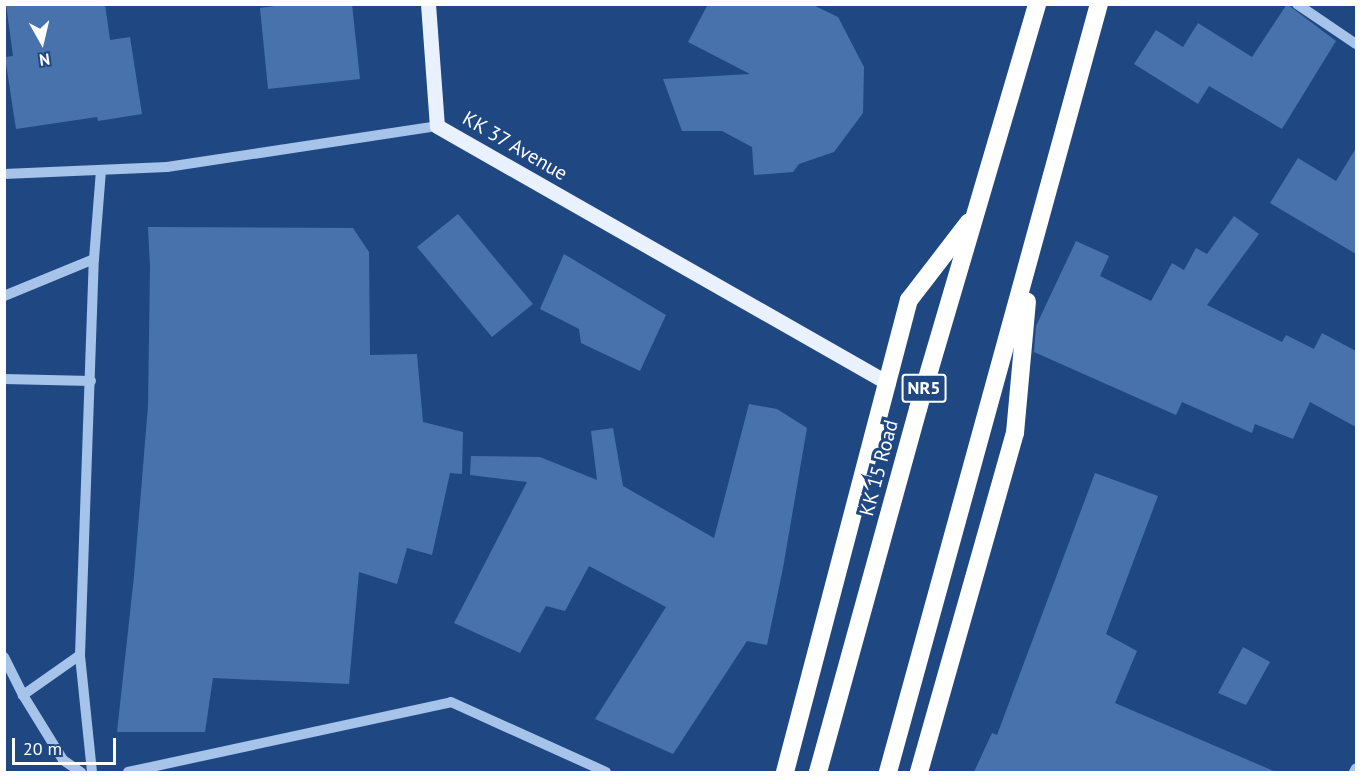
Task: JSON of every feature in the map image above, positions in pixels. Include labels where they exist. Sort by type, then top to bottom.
[{"type":"highway","name":"KK 15 Road","points":[[818,772],[918,409],[1037,4]]},
{"type":"highway","points":[[888,772],[1099,4]]},
{"type":"highway","points":[[785,772],[909,300],[975,213]]},
{"type":"highway","points":[[919,772],[1015,433],[1032,250]]},
{"type":"main road","points":[[428,4],[437,126]]},
{"type":"main road","name":"KK 37 Avenue","points":[[437,126],[888,383]]},
{"type":"street","points":[[1297,4],[1356,44]]},
{"type":"street","name":"KK 37 Avenue","points":[[4,174],[167,166],[437,126]]},
{"type":"street","points":[[92,772],[80,655],[94,259],[100,170]]},
{"type":"street","points":[[4,296],[94,259]]},
{"type":"street","points":[[4,379],[91,381]]},
{"type":"street","points":[[23,695],[80,655]]},
{"type":"street","points":[[4,657],[23,695],[63,760],[81,772]]},
{"type":"street","points":[[128,772],[450,702],[606,772]]},
{"type":"street","points":[[1354,772],[1356,768]]},
{"type":"building","points":[[6,4],[105,4],[110,40],[130,37],[142,114],[98,121],[97,117],[16,129],[5,57],[13,56]]},
{"type":"building","points":[[288,4],[352,4],[360,79],[268,89],[260,8]]},
{"type":"building","points":[[708,4],[811,4],[838,17],[864,67],[863,113],[834,152],[799,164],[793,172],[754,175],[752,147],[722,131],[682,131],[663,79],[750,74],[688,42]]},
{"type":"building","points":[[1287,4],[1336,41],[1282,129],[1209,86],[1198,104],[1134,64],[1156,30],[1183,47],[1198,23],[1252,57]]},
{"type":"building","points":[[1356,148],[1356,254],[1270,203],[1298,158],[1336,181]]},
{"type":"building","points":[[458,214],[533,304],[492,337],[417,247]]},
{"type":"building","points":[[1234,216],[1259,234],[1207,305],[1282,342],[1286,335],[1314,349],[1322,333],[1356,351],[1356,427],[1310,402],[1293,439],[1255,424],[1252,433],[1182,402],[1176,415],[1034,352],[1036,326],[1076,241],[1109,256],[1100,276],[1151,301],[1172,263],[1184,270],[1196,248],[1207,254]]},
{"type":"building","points":[[148,227],[353,228],[369,252],[370,355],[417,354],[423,422],[463,432],[462,474],[450,473],[432,555],[407,548],[397,584],[359,572],[349,684],[213,678],[205,732],[117,732],[134,576],[148,406],[150,267]]},
{"type":"building","points":[[564,254],[666,315],[640,371],[581,343],[579,329],[540,309]]},
{"type":"building","points":[[749,404],[777,409],[807,428],[767,645],[747,641],[673,754],[595,719],[666,607],[589,566],[565,611],[546,606],[520,653],[454,623],[527,482],[470,475],[471,456],[540,457],[597,480],[591,431],[613,428],[623,486],[714,538]]},
{"type":"building","points":[[1095,473],[1158,496],[1106,634],[1137,651],[1115,703],[1276,772],[974,772],[992,733],[997,735]]},
{"type":"building","points":[[1243,647],[1270,662],[1246,705],[1218,693]]}]
